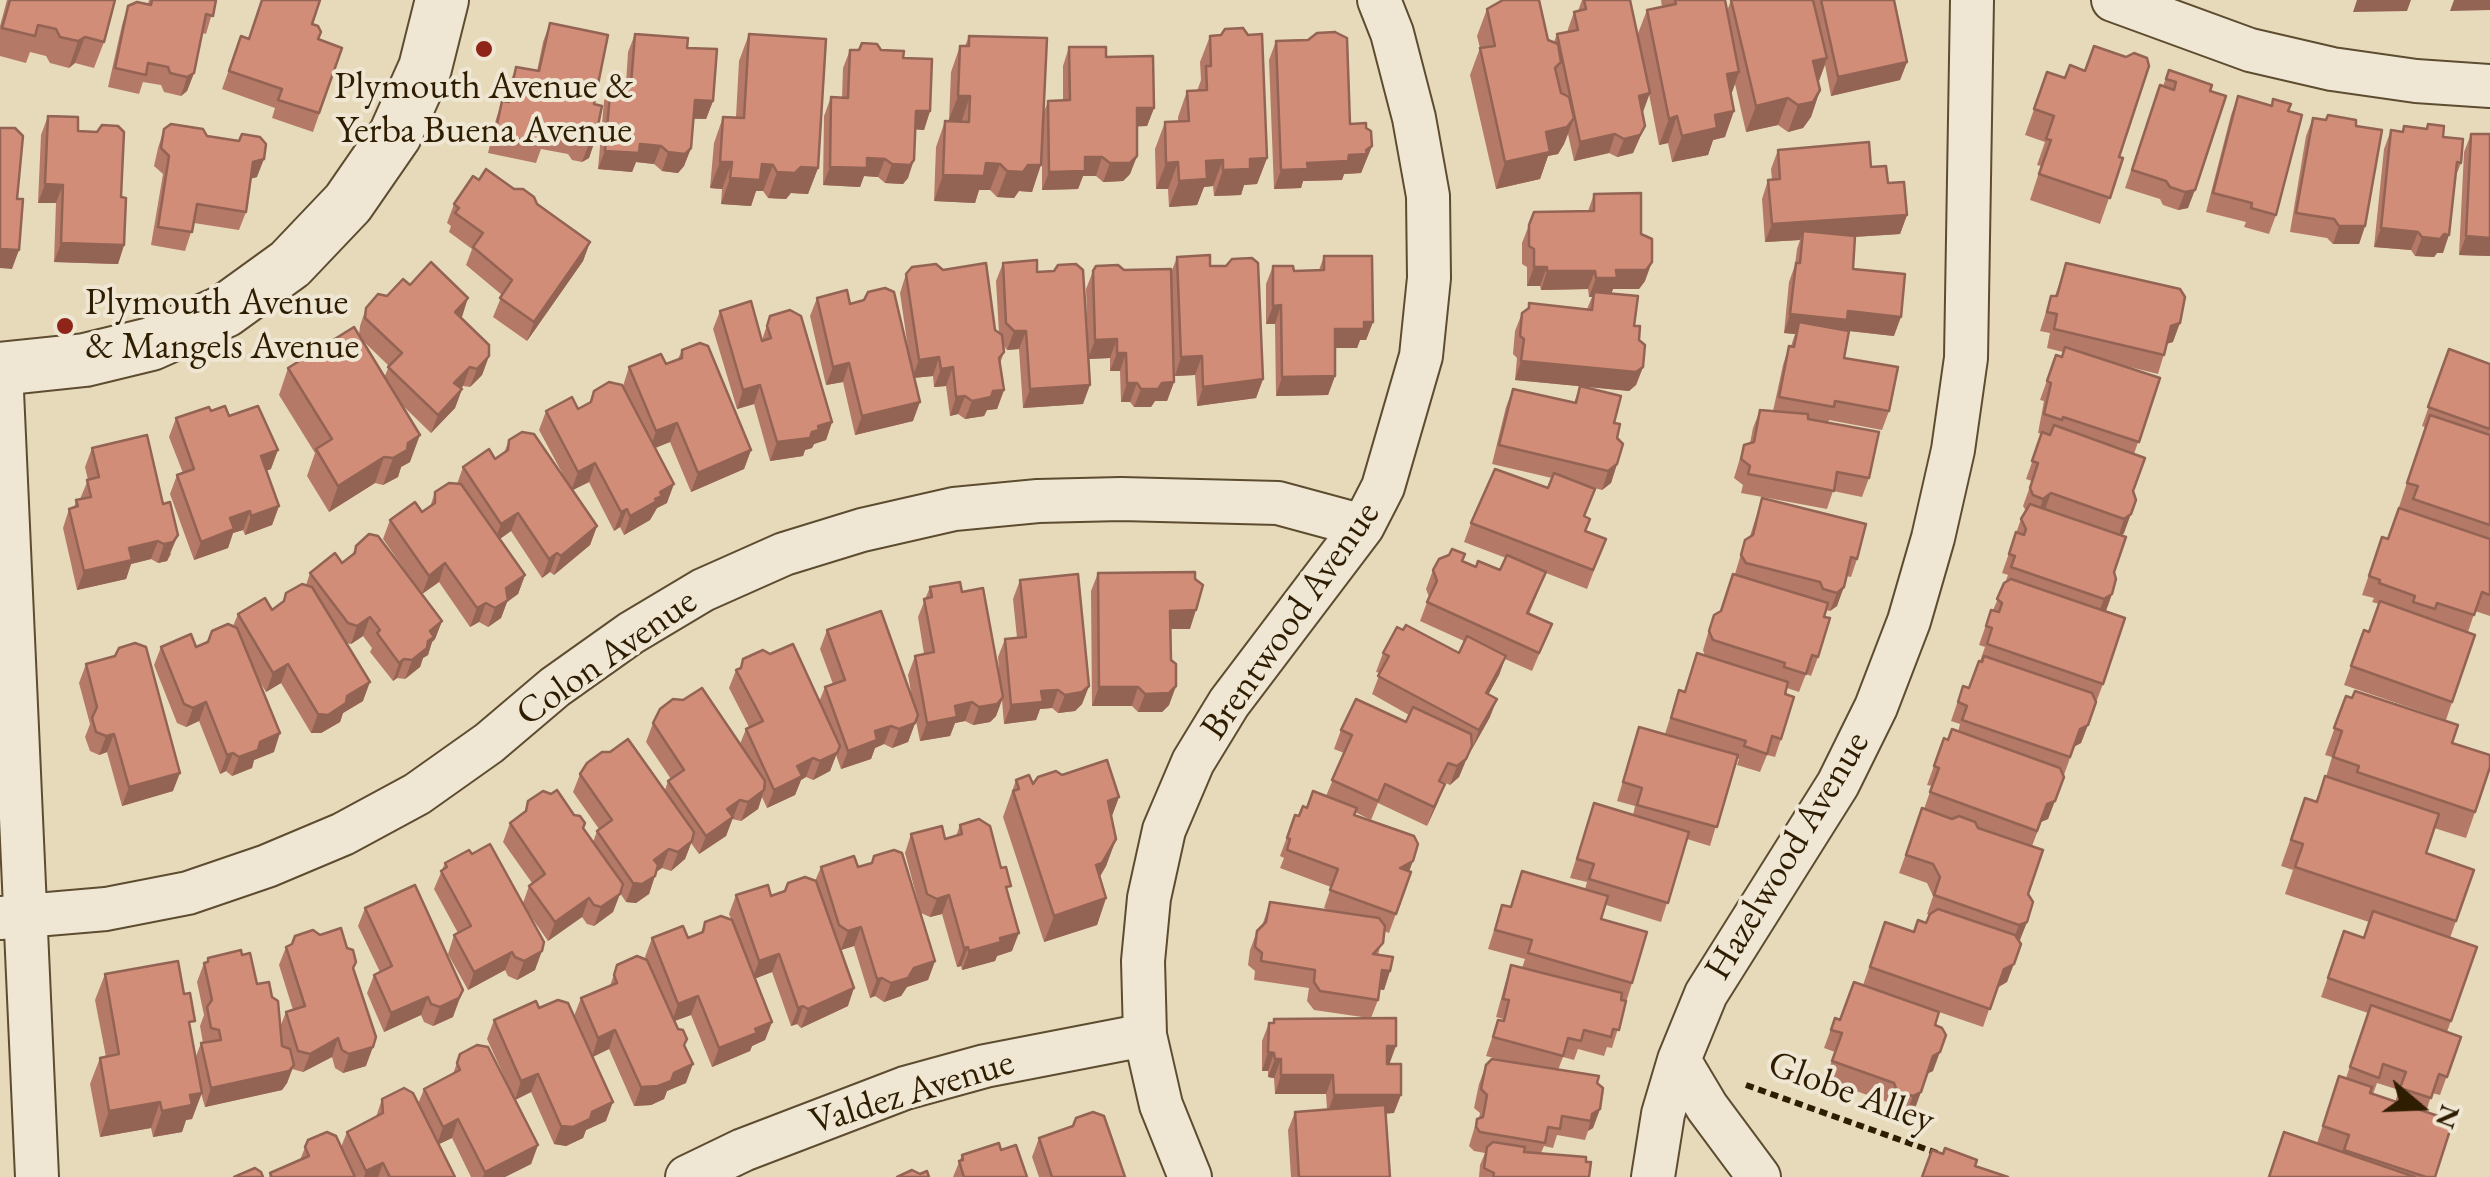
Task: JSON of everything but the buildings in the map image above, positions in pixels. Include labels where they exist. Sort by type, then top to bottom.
[{"type":"street","points":[[37,1177],[12,918],[0,369],[86,360],[152,344],[225,312],[290,264],[348,203],[396,135],[426,68],[442,0]]},
{"type":"street","name":"Brentwood Avenue","points":[[1190,1177],[1161,1105],[1145,1035],[1143,961],[1149,898],[1164,830],[1194,762],[1229,703],[1363,526],[1383,487],[1421,356],[1428,278],[1428,196],[1414,118],[1379,0]]},
{"type":"street","name":"Hazelwood Avenue","points":[[1653,1177],[1663,1114],[1679,1060],[1706,994],[1838,784],[1876,707],[1909,621],[1933,538],[1953,450],[1966,358],[1972,0]]},
{"type":"street","points":[[2112,0],[2266,54],[2416,81],[2490,86]]},
{"type":"street","name":"Colon Avenue","points":[[12,918],[106,909],[188,893],[267,866],[342,834],[417,794],[630,633],[703,590],[784,554],[862,530],[954,509],[1121,499],[1278,503],[1363,526]]},
{"type":"street","name":"Valdez Avenue","points":[[687,1177],[742,1150],[905,1088],[1002,1062],[1145,1035]]},
{"type":"street","points":[[1679,1060],[1707,1107],[1759,1177]]},
{"type":"path","name":"Globe Alley","points":[[1679,1060],[1949,1158]]},
{"type":"place","name":"Plymouth Avenue & Yerba Buena Avenue","points":[[484,49]]},
{"type":"place","name":"Plymouth Avenue & Mangels Avenue","points":[[65,326]]}]
